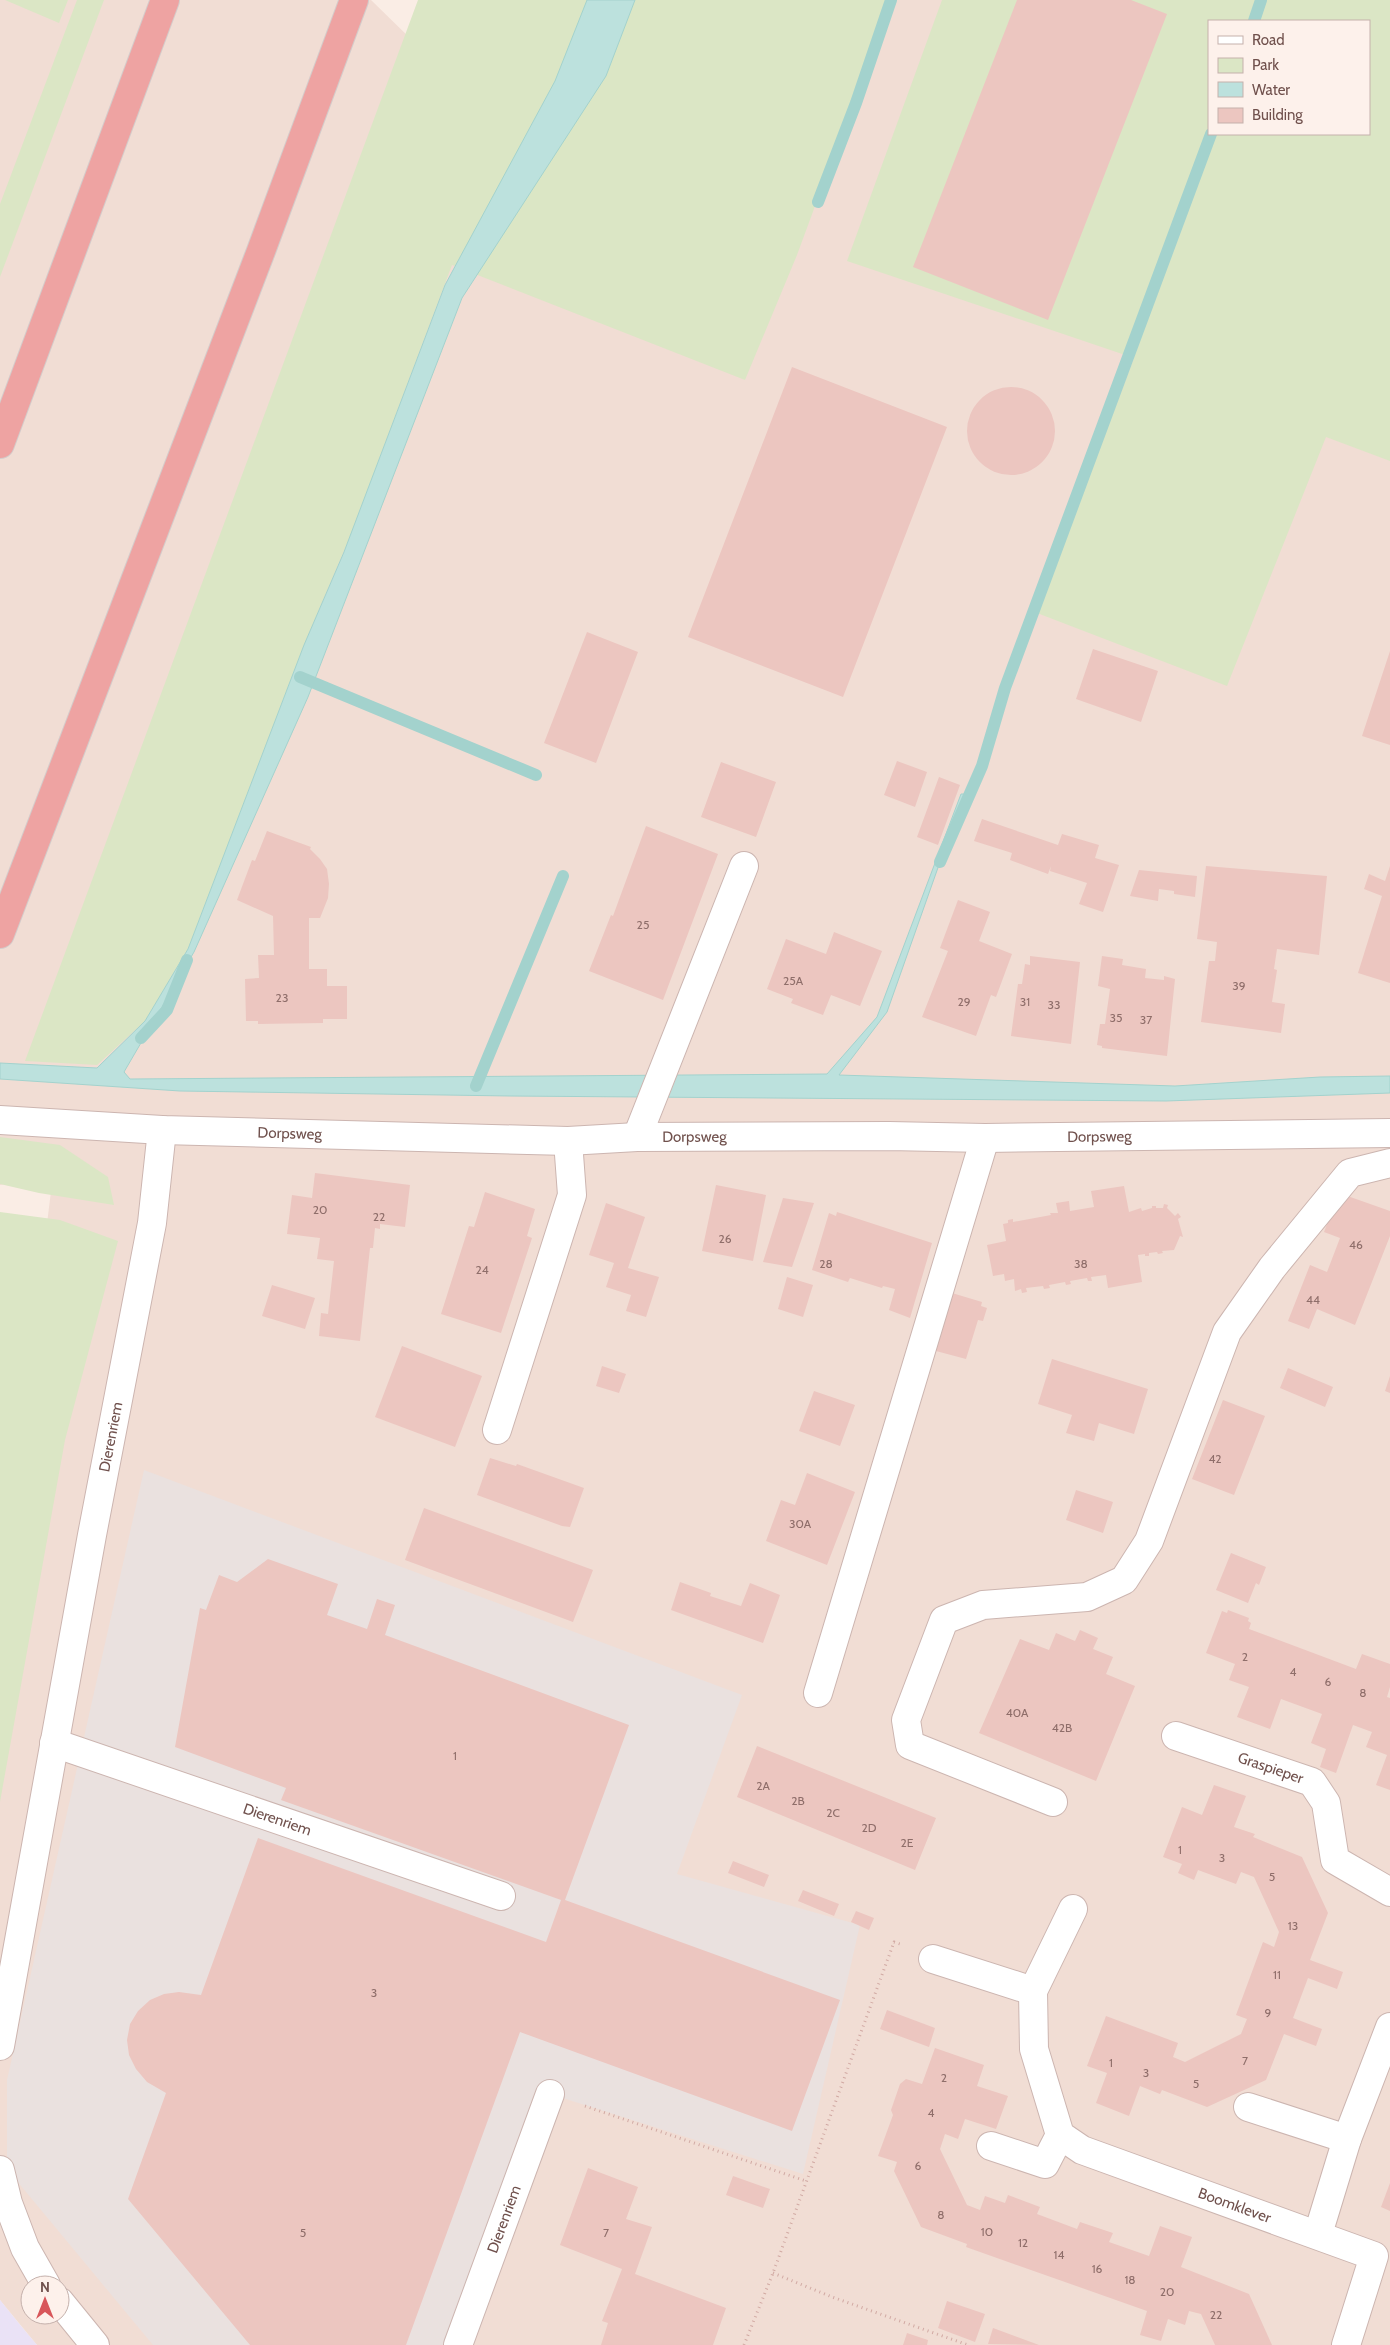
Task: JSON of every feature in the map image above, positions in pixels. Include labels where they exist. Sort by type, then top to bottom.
[{"type":"highway","points":[[0,444],[165,0]]},
{"type":"highway","points":[[0,934],[261,251],[354,0]]},
{"type":"street","points":[[637,1137],[744,866]]},
{"type":"street","name":"Dorpsweg","points":[[0,1120],[162,1130],[568,1141],[637,1137],[890,1136],[985,1138],[1390,1133]]},
{"type":"street","name":"Dierenriem","points":[[0,2046],[92,1535],[152,1224],[162,1130]]},
{"type":"street","points":[[818,1692],[985,1138]]},
{"type":"street","points":[[497,1430],[572,1195],[568,1141]]},
{"type":"street","points":[[1053,1802],[910,1745],[906,1720],[944,1620],[983,1605],[1087,1597],[1124,1580],[1149,1541],[1227,1332],[1272,1268],[1350,1173],[1390,1163]]},
{"type":"street","name":"Graspieper","points":[[1176,1736],[1312,1782],[1326,1803],[1335,1860],[1390,1892]]},
{"type":"street","name":"Dierenriem","points":[[54,1743],[501,1896]]},
{"type":"street","points":[[991,2146],[1045,2164],[1060,2135],[1034,2049],[1033,1991],[1073,1909]]},
{"type":"street","points":[[933,1959],[1033,1991]]},
{"type":"street","points":[[1318,2234],[1347,2139],[1390,2027]]},
{"type":"street","name":"Dierenriem","points":[[458,2345],[550,2094]]},
{"type":"street","points":[[1248,2107],[1347,2139]]},
{"type":"street","name":"Boomklever","points":[[1060,2135],[1082,2150],[1318,2234],[1374,2256],[1346,2345]]},
{"type":"street","points":[[0,2170],[8,2203],[25,2248],[40,2275]]},
{"type":"street","points":[[70,2314],[95,2345]]},
{"type":"path","points":[[744,2345],[773,2273],[894,1942],[933,1959]]},
{"type":"path","points":[[550,2094],[806,2181]]},
{"type":"path","points":[[773,2273],[832,2297],[968,2345]]},
{"type":"shaded area","points":[[0,0],[371,0],[543,168],[827,0],[1242,0],[1208,20],[1121,338],[1390,432],[1390,2345],[37,2345],[21,2325],[70,2325],[70,2275],[20,2275],[20,2324],[0,2300],[0,1584],[9,1532],[53,1175],[0,1185]]},
{"type":"shaded area","points":[[144,1470],[742,1695],[677,1874],[860,1925],[803,2174],[550,2094],[458,2345],[153,2345],[7,2169],[7,2080]]},
{"type":"shaded area","points":[[0,2300],[37,2345],[0,2345]]},
{"type":"green space","points":[[5,0],[68,0],[59,23]]},
{"type":"green space","points":[[77,0],[104,0],[0,277],[0,204]]},
{"type":"green space","points":[[418,0],[891,0],[797,255],[745,380],[452,265],[349,539],[304,645],[188,949],[145,1021],[97,1065],[25,1061]]},
{"type":"green space","points":[[942,0],[1390,0],[1390,461],[1326,437],[1227,686],[1037,613],[1134,358],[847,261]]},
{"type":"green space","points":[[0,1137],[60,1145],[108,1177],[114,1205],[39,1193],[0,1184]]},
{"type":"green space","points":[[0,1212],[60,1220],[118,1241],[65,1440],[0,1802]]},
{"type":"water","points":[[587,0],[635,0],[606,76],[462,298],[308,697],[194,952],[124,1072],[130,1079],[827,1074],[877,1017],[961,794],[964,794],[887,1012],[839,1075],[1175,1086],[1320,1077],[1390,1076],[1390,1093],[1166,1101],[510,1096],[180,1091],[0,1079],[0,1063],[97,1068],[145,1021],[188,949],[304,645],[344,552],[445,285],[555,81]]},
{"type":"building","points":[[1017,0],[1131,0],[1167,14],[1048,320],[913,267]]},
{"type":"building","points":[[792,367],[947,427],[843,697],[688,637]]},
{"type":"building","points":[[1011,387],[1028,390],[1036,394],[1048,406],[1052,414],[1055,431],[1052,448],[1048,456],[1036,468],[1028,472],[1011,475],[994,472],[986,468],[974,456],[970,448],[967,431],[970,414],[974,406],[986,394],[994,390]]},
{"type":"building","points":[[587,632],[638,652],[596,763],[544,743]]},
{"type":"building","points":[[1093,649],[1158,671],[1141,722],[1076,699]]},
{"type":"building","points":[[1390,651],[1390,745],[1362,736]]},
{"type":"building","points":[[897,761],[927,772],[915,807],[884,795]]},
{"type":"building","points":[[721,762],[776,782],[756,837],[701,817]]},
{"type":"building","points":[[939,777],[960,785],[938,845],[917,837]]},
{"type":"building","points":[[982,819],[1058,845],[1062,834],[1099,845],[1095,858],[1119,865],[1103,912],[1079,904],[1087,883],[1050,871],[1051,866],[1048,874],[1010,860],[1012,853],[974,841]]},
{"type":"building","points":[[646,826],[718,854],[663,1000],[589,971],[611,915],[613,916]]},
{"type":"building","points":[[267,831],[311,847],[310,849],[327,869],[328,898],[320,918],[309,918],[309,969],[327,969],[327,986],[347,986],[347,1019],[323,1019],[323,1023],[258,1024],[258,1021],[246,1021],[245,979],[259,978],[258,955],[274,955],[273,916],[237,900],[252,860],[255,861]]},
{"type":"building","points":[[1206,866],[1327,876],[1319,955],[1277,949],[1274,969],[1277,970],[1272,1002],[1285,1004],[1281,1033],[1201,1022],[1209,961],[1215,961],[1217,942],[1197,939]]},
{"type":"building","points":[[1390,866],[1390,983],[1358,973],[1382,896],[1364,889],[1369,874],[1385,881]]},
{"type":"building","points":[[1139,870],[1197,876],[1195,897],[1174,894],[1174,891],[1159,889],[1158,901],[1130,896]]},
{"type":"building","points":[[958,900],[990,912],[979,941],[1012,954],[996,997],[991,995],[976,1036],[922,1017],[948,951],[940,948]]},
{"type":"building","points":[[834,932],[882,951],[860,1006],[831,995],[823,1015],[791,1003],[793,999],[767,989],[786,939],[826,954]]},
{"type":"building","points":[[1030,956],[1080,962],[1071,1044],[1011,1036],[1018,984],[1022,984],[1025,964],[1030,965]]},
{"type":"building","points":[[1102,956],[1123,959],[1122,965],[1146,969],[1145,978],[1164,980],[1164,976],[1175,979],[1167,1056],[1102,1048],[1102,1046],[1097,1045],[1100,1024],[1105,1024],[1110,989],[1098,986]]},
{"type":"building","points":[[315,1173],[410,1185],[405,1227],[380,1224],[380,1229],[375,1228],[373,1248],[370,1248],[360,1341],[319,1336],[321,1313],[328,1314],[334,1261],[317,1259],[320,1238],[287,1234],[292,1195],[312,1198]]},
{"type":"building","points":[[716,1185],[766,1195],[753,1261],[702,1251]]},
{"type":"building","points":[[1124,1186],[1129,1212],[1141,1208],[1142,1211],[1152,1208],[1152,1206],[1163,1208],[1164,1204],[1168,1205],[1167,1208],[1175,1216],[1178,1213],[1181,1217],[1178,1219],[1183,1237],[1180,1236],[1174,1250],[1162,1251],[1163,1253],[1158,1254],[1157,1252],[1149,1253],[1149,1256],[1145,1256],[1145,1254],[1138,1255],[1142,1282],[1108,1288],[1106,1275],[1091,1277],[1092,1281],[1088,1281],[1087,1278],[1070,1281],[1071,1284],[1066,1285],[1065,1282],[1049,1285],[1050,1288],[1044,1289],[1043,1286],[1026,1288],[1027,1292],[1022,1293],[1021,1289],[1015,1291],[1014,1279],[1005,1281],[1004,1274],[993,1276],[987,1245],[1006,1241],[1003,1224],[1008,1223],[1008,1220],[1013,1219],[1013,1222],[1051,1215],[1050,1213],[1058,1213],[1056,1203],[1069,1201],[1070,1211],[1094,1207],[1091,1191]]},
{"type":"building","points":[[485,1192],[535,1209],[527,1236],[532,1238],[501,1333],[441,1314],[469,1226],[474,1227]]},
{"type":"building","points":[[1339,1193],[1390,1211],[1390,1236],[1355,1325],[1317,1309],[1309,1329],[1288,1321],[1310,1265],[1327,1272],[1340,1238],[1324,1232]]},
{"type":"building","points":[[783,1198],[814,1203],[792,1267],[763,1262]]},
{"type":"building","points":[[606,1203],[645,1217],[628,1268],[659,1277],[646,1317],[626,1311],[631,1295],[606,1287],[614,1263],[589,1255]]},
{"type":"building","points":[[837,1212],[932,1243],[910,1318],[889,1310],[895,1289],[883,1286],[882,1288],[850,1278],[848,1282],[812,1270],[829,1213],[836,1216]]},
{"type":"building","points":[[787,1277],[813,1285],[803,1317],[778,1309]]},
{"type":"building","points":[[272,1285],[315,1298],[305,1329],[262,1316]]},
{"type":"building","points":[[952,1293],[982,1302],[981,1306],[987,1308],[983,1321],[978,1320],[966,1359],[936,1351]]},
{"type":"building","points":[[402,1346],[482,1376],[455,1447],[375,1417]]},
{"type":"building","points":[[1052,1359],[1148,1389],[1134,1434],[1099,1423],[1094,1441],[1066,1433],[1072,1415],[1038,1404]]},
{"type":"building","points":[[602,1366],[626,1374],[619,1393],[596,1386]]},
{"type":"building","points":[[1288,1368],[1333,1387],[1325,1407],[1280,1388]]},
{"type":"building","points":[[1390,1376],[1390,1393],[1385,1391]]},
{"type":"building","points":[[814,1391],[855,1405],[840,1446],[799,1431]]},
{"type":"building","points":[[1223,1400],[1265,1416],[1234,1495],[1192,1479]]},
{"type":"building","points":[[490,1458],[516,1466],[517,1464],[584,1488],[570,1527],[562,1526],[477,1495]]},
{"type":"building","points":[[807,1473],[855,1492],[827,1565],[766,1541],[781,1500],[795,1505]]},
{"type":"building","points":[[1076,1490],[1113,1502],[1103,1533],[1066,1520]]},
{"type":"building","points":[[424,1508],[593,1570],[573,1622],[405,1560]]},
{"type":"building","points":[[1231,1553],[1266,1567],[1259,1585],[1256,1583],[1248,1603],[1216,1590]]},
{"type":"building","points":[[268,1559],[338,1584],[327,1615],[367,1629],[377,1599],[395,1605],[385,1635],[629,1725],[565,1900],[840,2000],[792,2131],[520,2032],[406,2345],[250,2345],[128,2199],[166,2093],[147,2082],[136,2069],[129,2055],[127,2040],[130,2024],[138,2011],[150,2000],[164,1994],[179,1992],[201,1995],[258,1838],[546,1942],[561,1900],[281,1800],[286,1788],[175,1747],[200,1608],[206,1610],[219,1575],[237,1582]]},
{"type":"building","points":[[680,1582],[711,1593],[710,1596],[741,1606],[750,1583],[780,1595],[763,1643],[671,1610]]},
{"type":"building","points":[[1228,1610],[1249,1618],[1248,1621],[1251,1623],[1249,1629],[1356,1669],[1362,1654],[1390,1664],[1390,1687],[1387,1697],[1390,1698],[1390,1790],[1376,1785],[1387,1755],[1366,1747],[1372,1732],[1353,1725],[1336,1773],[1320,1767],[1326,1749],[1311,1743],[1322,1714],[1281,1699],[1270,1729],[1237,1717],[1249,1687],[1229,1680],[1235,1664],[1206,1653],[1222,1611],[1227,1613]]},
{"type":"building","points":[[1080,1630],[1098,1638],[1093,1649],[1113,1657],[1106,1674],[1135,1686],[1096,1781],[979,1733],[1020,1639],[1049,1650],[1056,1633],[1075,1641]]},
{"type":"building","points":[[757,1746],[936,1818],[915,1870],[737,1797]]},
{"type":"building","points":[[1214,1785],[1246,1796],[1234,1827],[1255,1834],[1253,1837],[1302,1857],[1328,1913],[1310,1960],[1343,1972],[1337,1989],[1308,1978],[1293,2018],[1322,2029],[1316,2046],[1284,2034],[1266,2080],[1207,2107],[1162,2090],[1160,2094],[1140,2086],[1129,2116],[1096,2103],[1107,2073],[1087,2066],[1106,2016],[1178,2043],[1173,2057],[1185,2062],[1241,2034],[1247,2019],[1236,2015],[1263,1942],[1274,1947],[1279,1932],[1254,1877],[1241,1872],[1236,1884],[1198,1870],[1194,1880],[1178,1873],[1182,1864],[1163,1857],[1182,1807],[1202,1815]]},
{"type":"building","points":[[733,1861],[769,1875],[764,1887],[728,1873]]},
{"type":"building","points":[[803,1890],[839,1904],[834,1916],[798,1901]]},
{"type":"building","points":[[856,1911],[874,1918],[869,1930],[851,1922]]},
{"type":"building","points":[[887,2010],[935,2028],[929,2047],[880,2029]]},
{"type":"building","points":[[935,2048],[984,2065],[977,2086],[1008,2096],[996,2129],[965,2119],[958,2139],[945,2134],[940,2149],[967,2205],[980,2210],[985,2196],[1005,2203],[1008,2195],[1040,2207],[1037,2214],[1077,2229],[1080,2222],[1113,2233],[1109,2242],[1149,2256],[1160,2226],[1192,2237],[1181,2267],[1249,2294],[1272,2345],[1215,2345],[1201,2314],[1189,2311],[1185,2325],[1168,2319],[1161,2341],[1140,2335],[1147,2311],[966,2247],[967,2244],[921,2227],[894,2171],[897,2162],[878,2156],[893,2115],[891,2110],[900,2084],[906,2079],[922,2084]]},
{"type":"building","points":[[588,2168],[638,2187],[626,2219],[652,2227],[635,2274],[726,2308],[713,2345],[601,2345],[608,2323],[602,2321],[622,2269],[560,2245]]},
{"type":"building","points":[[733,2176],[770,2189],[763,2208],[726,2195]]},
{"type":"building","points":[[1390,2183],[1390,2211],[1381,2207]]},
{"type":"building","points":[[947,2301],[985,2314],[975,2342],[938,2328]]},
{"type":"building","points":[[993,2328],[1039,2345],[988,2344]]},
{"type":"building","points":[[907,2333],[928,2340],[927,2345],[903,2345]]},
{"type":"waterway","points":[[818,202],[856,103],[891,0]]},
{"type":"waterway","points":[[1254,20],[1261,0]]},
{"type":"waterway","points":[[940,862],[982,766],[1005,688],[1211,135]]},
{"type":"waterway","points":[[300,677],[536,775]]},
{"type":"waterway","points":[[476,1086],[563,876]]},
{"type":"waterway","points":[[141,1038],[167,1010],[187,960]]}]
